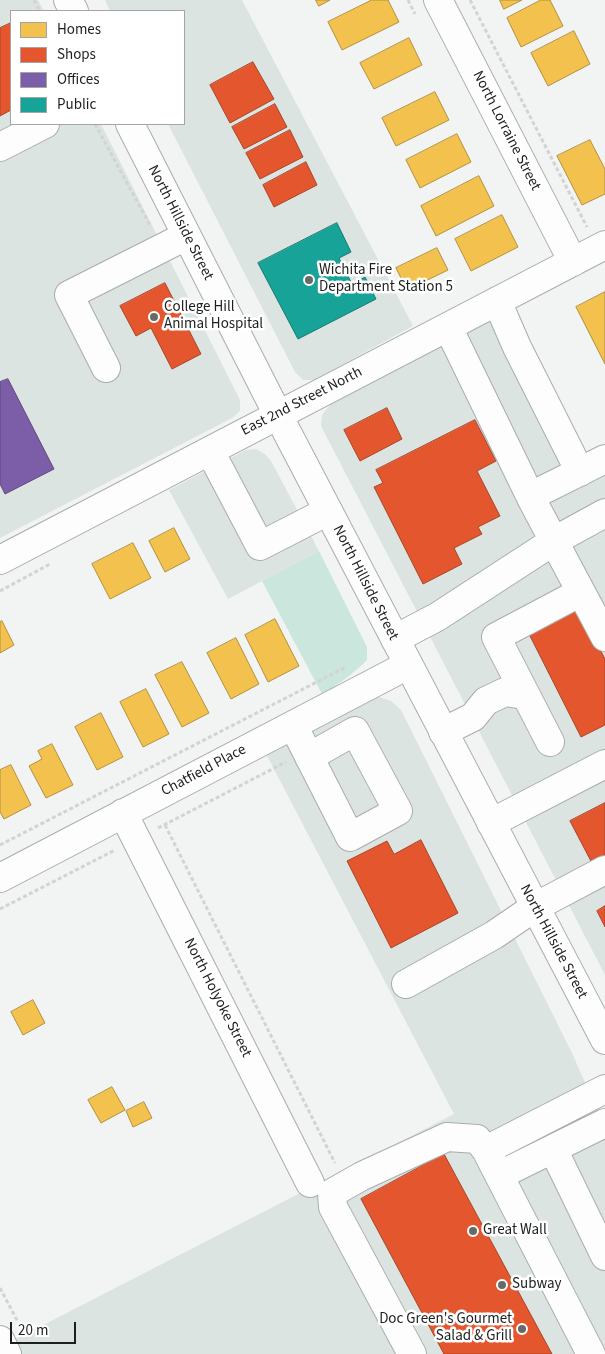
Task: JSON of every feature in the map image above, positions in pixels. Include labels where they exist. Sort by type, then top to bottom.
[{"type":"street","name":"North Lorraine Street","points":[[438,0],[573,262]]},
{"type":"street","points":[[0,147],[43,125]]},
{"type":"street","name":"North Hillside Street","points":[[130,125],[278,415],[605,1040]]},
{"type":"street","points":[[106,368],[69,295],[186,236]]},
{"type":"street","name":"East 2nd Street North","points":[[0,560],[573,262],[596,236]]},
{"type":"street","points":[[497,301],[517,347],[580,472]]},
{"type":"street","points":[[448,327],[532,500],[605,637]]},
{"type":"street","points":[[210,450],[260,546],[328,511]]},
{"type":"street","points":[[532,500],[539,492],[605,459]]},
{"type":"street","points":[[395,639],[437,617],[554,541],[605,513]]},
{"type":"street","points":[[550,742],[521,692],[496,637],[581,592]]},
{"type":"street","name":"Chatfield Place","points":[[0,878],[408,665]]},
{"type":"street","points":[[443,732],[473,717],[486,701],[505,692],[521,692]]},
{"type":"street","points":[[292,725],[308,754]]},
{"type":"street","points":[[491,823],[605,764]]},
{"type":"street","name":"North Holyoke Street","points":[[123,813],[310,1183]]},
{"type":"street","points":[[406,984],[494,935],[535,907],[605,870]]},
{"type":"street","points":[[486,1150],[605,1089]]},
{"type":"street","points":[[500,1175],[605,1123]]},
{"type":"street","points":[[412,1354],[333,1207],[332,1193],[362,1176],[446,1137],[477,1139],[486,1150],[591,1354]]},
{"type":"street","points":[[553,1149],[605,1256]]},
{"type":"street","points":[[0,1340],[7,1354]]},
{"type":"path","points":[[470,0],[596,236]]},
{"type":"path","points":[[0,845],[347,666]]},
{"type":"path","points":[[0,909],[165,824],[308,754]]},
{"type":"path","points":[[165,824],[337,1168]]},
{"type":"shaded area","points":[[0,0],[38,0],[43,10],[10,10],[10,125],[102,125],[240,400],[240,411],[232,418],[0,538]]},
{"type":"shaded area","points":[[105,0],[242,0],[413,326],[314,380],[303,380],[295,372],[169,125],[185,125],[185,10],[110,10]]},
{"type":"shaded area","points":[[509,310],[586,459],[605,449],[605,975],[321,426],[322,415],[340,397]]},
{"type":"shaded area","points":[[256,449],[265,454],[271,461],[319,551],[228,599],[169,490],[246,450]]},
{"type":"shaded area","points":[[376,696],[391,701],[401,710],[572,1053],[605,1128],[605,1354],[21,1354],[14,1340],[454,1114],[264,750]]},
{"type":"green space","points":[[319,551],[367,647],[367,660],[346,679],[322,694],[262,581]]},
{"type":"building: Homes","points":[[316,0],[330,0],[319,6]]},
{"type":"building: Homes","points":[[372,0],[388,0],[399,22],[342,50],[328,22]]},
{"type":"building: Homes","points":[[500,0],[522,0],[504,9]]},
{"type":"building: Homes","points":[[541,0],[550,0],[563,26],[521,47],[507,18]]},
{"type":"building: Homes","points":[[574,31],[590,64],[548,86],[531,53]]},
{"type":"building: Homes","points":[[409,38],[422,65],[374,89],[360,63]]},
{"type":"building: Homes","points":[[435,92],[449,120],[396,146],[382,118]]},
{"type":"building: Homes","points":[[457,134],[471,162],[420,188],[406,160]]},
{"type":"building: Homes","points":[[590,140],[605,169],[605,194],[582,205],[557,156]]},
{"type":"building: Homes","points":[[479,176],[494,206],[436,236],[421,206]]},
{"type":"building: Homes","points":[[502,215],[518,247],[471,271],[455,239]]},
{"type":"building: Homes","points":[[437,248],[448,270],[407,290],[396,268]]},
{"type":"building: Homes","points":[[605,292],[605,364],[576,307]]},
{"type":"building: Homes","points":[[174,528],[190,559],[165,572],[149,541]]},
{"type":"building: Homes","points":[[133,543],[151,578],[110,599],[92,564]]},
{"type":"building: Homes","points":[[275,619],[299,666],[268,682],[245,635]]},
{"type":"building: Homes","points":[[2,621],[14,645],[0,653],[0,622]]},
{"type":"building: Homes","points":[[236,638],[259,684],[231,699],[207,653]]},
{"type":"building: Homes","points":[[182,662],[209,713],[182,727],[155,675]]},
{"type":"building: Homes","points":[[146,689],[169,734],[143,747],[120,702]]},
{"type":"building: Homes","points":[[101,713],[123,757],[97,770],[75,727]]},
{"type":"building: Homes","points":[[52,744],[73,785],[46,798],[29,766],[42,759],[38,751]]},
{"type":"building: Homes","points":[[11,765],[31,805],[4,819],[0,812],[0,770]]},
{"type":"building: Homes","points":[[33,1000],[45,1023],[23,1035],[11,1012]]},
{"type":"building: Homes","points":[[112,1087],[125,1110],[101,1123],[88,1100]]},
{"type":"building: Homes","points":[[144,1102],[152,1118],[133,1127],[126,1111]]},
{"type":"building: Shops","points":[[10,23],[10,111],[0,116],[0,28]]},
{"type":"building: Shops","points":[[253,62],[274,99],[230,123],[210,85]]},
{"type":"building: Shops","points":[[275,104],[287,127],[244,149],[232,127]]},
{"type":"building: Shops","points":[[290,130],[303,157],[260,179],[246,153]]},
{"type":"building: Shops","points":[[306,162],[317,185],[274,207],[263,185]]},
{"type":"building: Shops","name":"College Hill Animal Hospital","points":[[165,283],[201,354],[172,369],[151,328],[136,336],[120,306]]},
{"type":"building: Shops","points":[[387,408],[402,439],[360,461],[344,430]]},
{"type":"building: Shops","points":[[475,420],[496,461],[477,471],[500,516],[478,527],[482,534],[454,548],[462,564],[423,584],[374,487],[383,483],[376,470]]},
{"type":"building: Shops","points":[[578,607],[605,659],[605,725],[581,737],[528,632]]},
{"type":"building: Shops","points":[[605,803],[605,859],[593,865],[570,821]]},
{"type":"building: Shops","points":[[421,840],[458,913],[391,948],[347,861],[387,841],[394,854]]},
{"type":"building: Shops","points":[[605,906],[605,927],[597,911]]},
{"type":"building: Shops","points":[[444,1154],[552,1354],[444,1354],[361,1199]]},
{"type":"building: Offices","points":[[8,379],[54,469],[5,494],[0,484],[0,382]]},
{"type":"building: Public","name":"Wichita Fire Department Station 5","points":[[337,223],[351,252],[339,258],[352,284],[365,277],[376,299],[298,339],[258,263]]},
{"type":"place","name":"Wichita Fire Department Station 5","points":[[309,280]]},
{"type":"place","name":"College Hill Animal Hospital","points":[[154,317]]},
{"type":"place","name":"Great Wall","points":[[473,1231]]},
{"type":"place","name":"Subway","points":[[502,1285]]},
{"type":"place","name":"Doc Green's Gourmet Salad & Grill","points":[[522,1329]]}]
